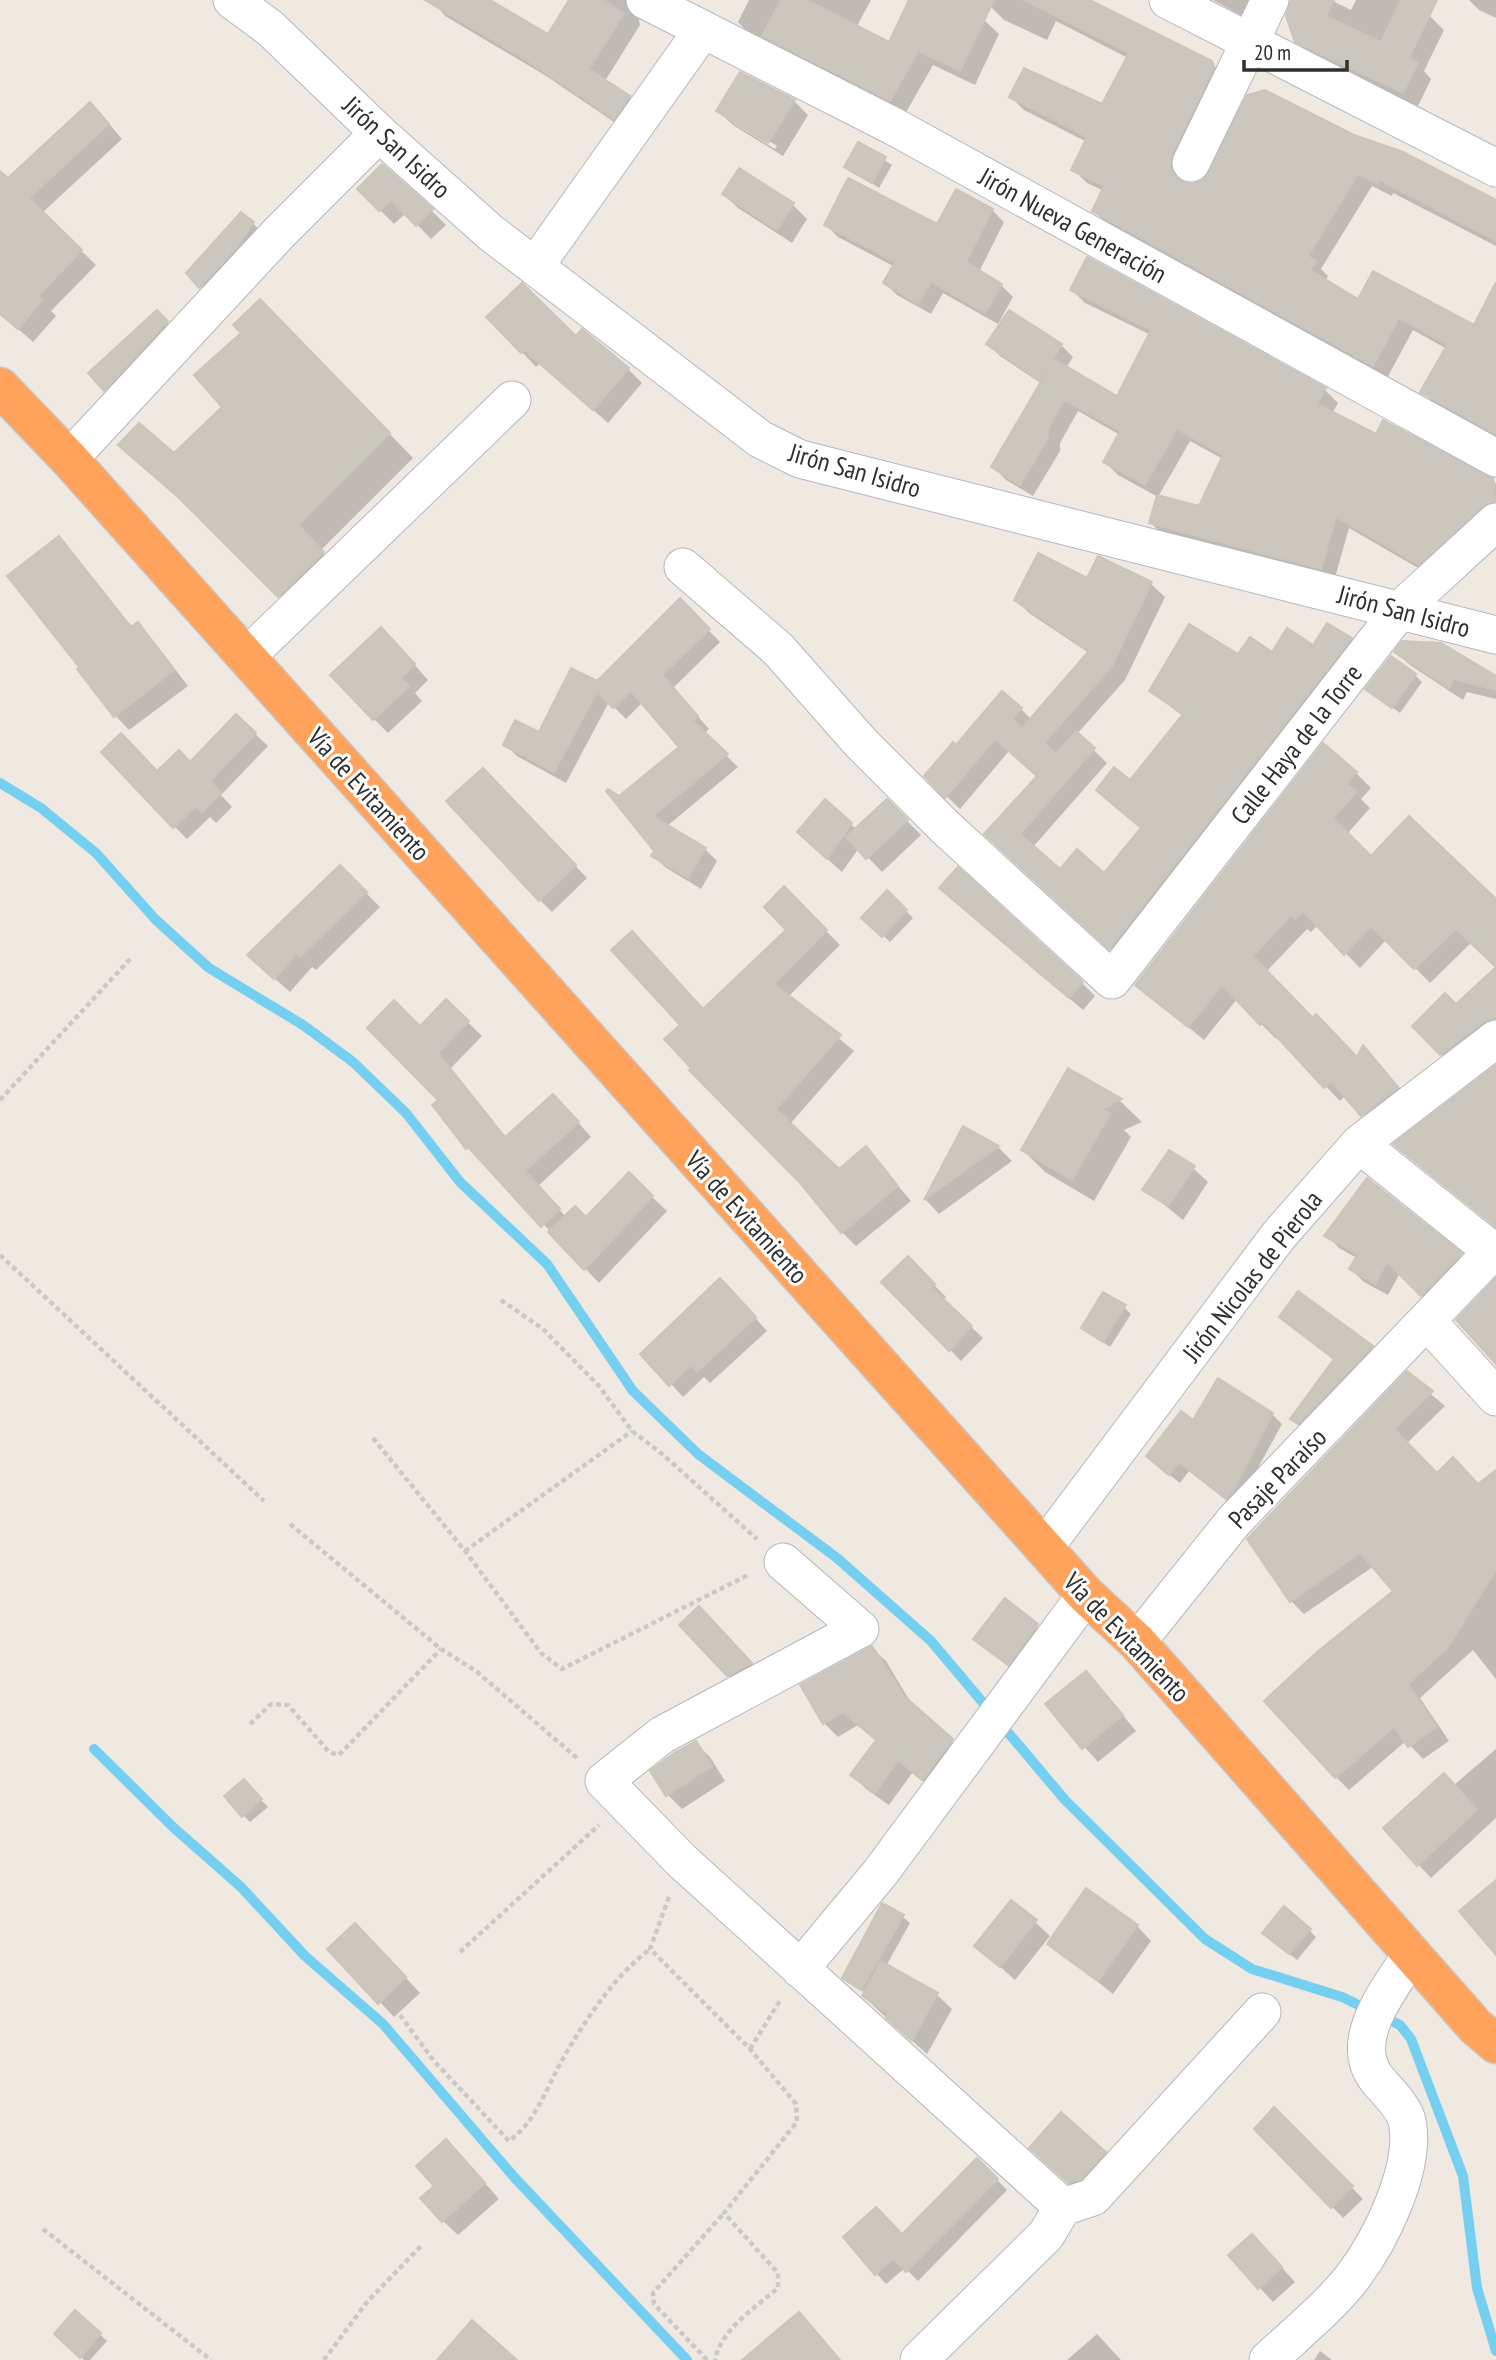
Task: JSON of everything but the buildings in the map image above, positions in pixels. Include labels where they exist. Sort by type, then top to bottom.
[{"type":"highway","name":"Vía de Evitamiento","points":[[0,387],[69,459],[1086,1595],[1137,1642],[1475,2026],[1496,2044]]},
{"type":"street","name":"Jirón San Isidro","points":[[232,0],[270,28],[379,133],[492,233],[760,439],[800,459],[1496,635]]},
{"type":"street","name":"Jirón Nueva Generación","points":[[645,0],[893,126],[1496,458]]},
{"type":"street","points":[[1168,0],[1496,169]]},
{"type":"street","points":[[1191,163],[1270,0]]},
{"type":"street","points":[[534,265],[702,31]]},
{"type":"street","points":[[69,459],[279,233],[379,133]]},
{"type":"street","points":[[246,657],[512,400]]},
{"type":"street","name":"Calle Haya de la Torre","points":[[683,567],[778,649],[861,743],[946,827],[1112,980],[1400,610],[1496,522]]},
{"type":"street","name":"Jirón Nicolas de Pierola","points":[[1044,1548],[1279,1235],[1359,1144],[1496,1039]]},
{"type":"street","points":[[1359,1144],[1493,1249]]},
{"type":"street","name":"Pasaje Paraíso","points":[[1137,1642],[1234,1521],[1493,1249]]},
{"type":"street","points":[[1427,1321],[1496,1397]]},
{"type":"street","points":[[783,1562],[860,1629],[662,1735],[614,1791],[682,1861],[1063,2207]]},
{"type":"street","points":[[800,1969],[880,1873],[1086,1595]]},
{"type":"street","points":[[1268,2360],[1352,2278],[1391,2213],[1406,2163],[1407,2119],[1370,2069],[1364,2045],[1377,2013],[1412,1954]]},
{"type":"street","points":[[939,2353],[1046,2235],[1063,2207],[1093,2197],[1262,2012]]},
{"type":"path","points":[[0,1100],[132,957]]},
{"type":"path","points":[[0,1255],[264,1501]]},
{"type":"path","points":[[373,1438],[465,1551],[534,1644],[562,1669],[738,1578],[783,1562],[661,1452],[632,1431],[598,1386],[543,1329],[501,1300]]},
{"type":"path","points":[[465,1551],[632,1431]]},
{"type":"path","points":[[290,1524],[441,1649],[476,1671],[614,1791],[460,1952]]},
{"type":"path","points":[[250,1724],[271,1704],[288,1705],[329,1752],[338,1755],[441,1649]]},
{"type":"path","points":[[400,2015],[434,2061],[509,2141],[522,2133],[566,2053],[607,1991],[631,1963],[650,1949],[682,1861]]},
{"type":"path","points":[[650,1949],[750,2049],[796,2104],[797,2122],[724,2213],[653,2293],[654,2304],[707,2360]]},
{"type":"path","points":[[750,2049],[800,1969]]},
{"type":"path","points":[[715,2360],[718,2347],[727,2333],[778,2288],[778,2273],[724,2213]]},
{"type":"path","points":[[43,2228],[211,2360]]},
{"type":"path","points":[[324,2360],[367,2302],[423,2244]]},
{"type":"waterway","points":[[0,783],[41,808],[96,853],[156,920],[209,968],[303,1025],[353,1062],[406,1113],[460,1182],[547,1264],[633,1391],[698,1454],[837,1558],[931,1641],[1065,1800],[1205,1939],[1252,1969],[1342,1997],[1400,2025],[1411,2039],[1463,2176],[1477,2288],[1496,2351]]},
{"type":"waterway","points":[[94,1749],[174,1828],[241,1887],[305,1956],[383,2024],[514,2177],[687,2360]]}]
